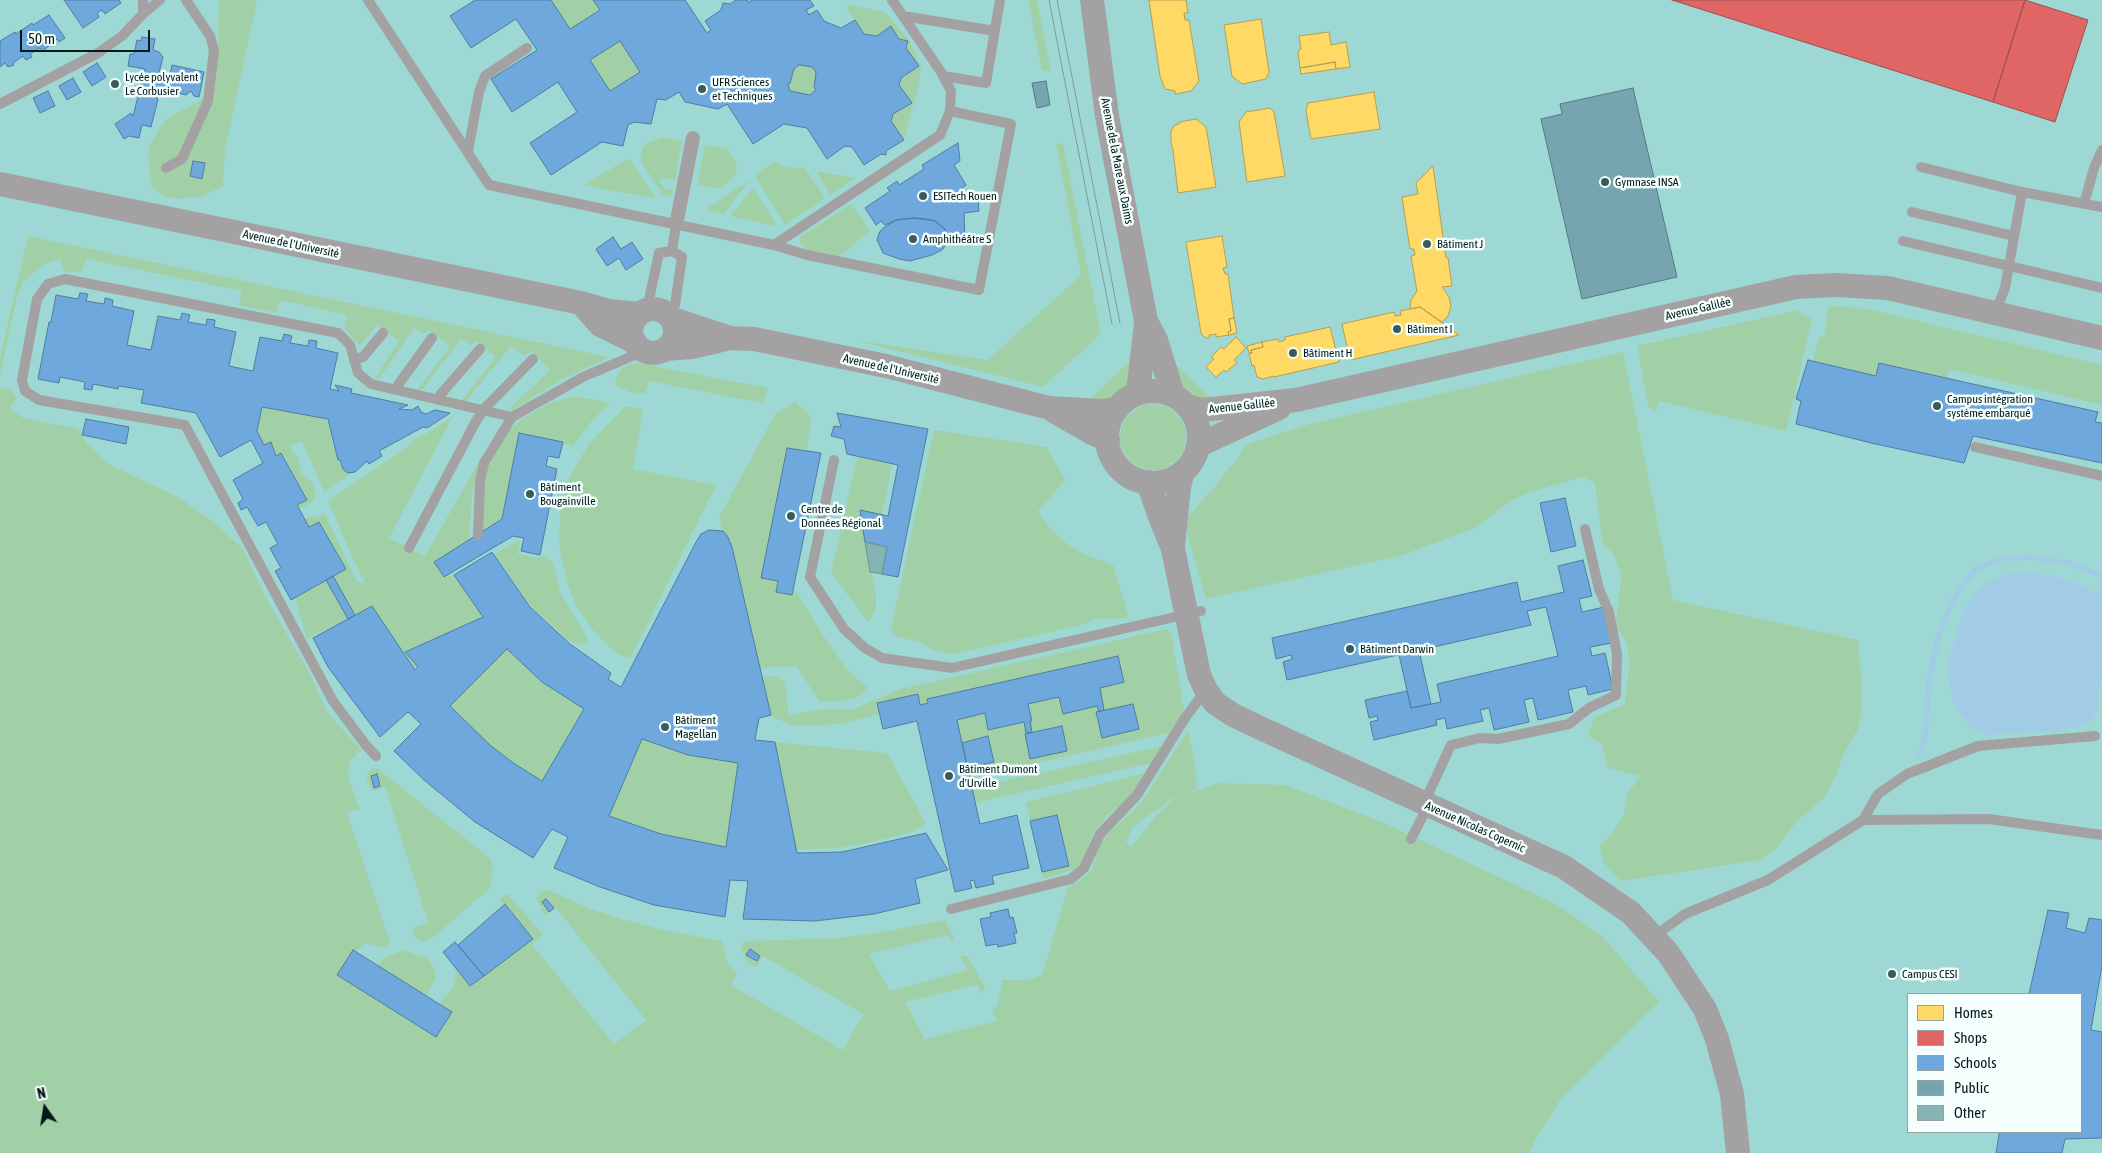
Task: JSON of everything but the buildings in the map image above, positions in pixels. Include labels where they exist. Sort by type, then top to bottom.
[{"type":"street","name":"Avenue de la Mare aux Daims","points":[[1092,0],[1107,116],[1146,322],[1138,394]]},
{"type":"street","points":[[676,225],[693,138]]},
{"type":"street","name":"Avenue de l'Université","points":[[0,184],[609,311],[657,314],[730,338]]},
{"type":"street","name":"Avenue Galilée","points":[[1180,401],[1203,410],[1296,400],[1796,287],[1835,284],[1888,288],[2102,338]]},
{"type":"street","points":[[582,304],[600,325],[648,347],[674,338],[675,332],[657,314],[635,318],[631,330],[648,347]]},
{"type":"street","name":"Avenue de la Mare aux Daims","points":[[1146,322],[1156,340],[1180,401]]},
{"type":"street","name":"Avenue de l'Université","points":[[648,347],[692,347],[730,338],[754,339],[886,366],[1049,408],[1094,411],[1116,410]]},
{"type":"street","points":[[1162,392],[1180,401],[1197,424],[1198,445],[1190,464],[1183,472],[1167,480],[1148,482],[1135,479],[1124,472],[1115,461],[1108,440],[1110,424],[1116,410],[1126,400],[1138,394],[1162,392]]},
{"type":"street","name":"Avenue Galilée","points":[[1198,445],[1296,400]]},
{"type":"street","name":"Avenue de l'Université","points":[[1049,408],[1108,440]]},
{"type":"street","name":"Avenue Nicolas Copernic","points":[[1173,549],[1179,486],[1183,472]]},
{"type":"street","name":"Avenue Nicolas Copernic","points":[[1148,482],[1194,613],[1199,675],[1215,703],[1233,715],[1564,867],[1631,913],[1668,953],[1705,1008],[1717,1039],[1732,1094],[1738,1153]]},
{"type":"lane","points":[[143,0],[143,14]]},
{"type":"lane","points":[[0,104],[98,53],[122,36],[143,14],[160,0]]},
{"type":"lane","points":[[166,168],[182,159],[208,101],[214,50],[210,36],[186,0]]},
{"type":"lane","points":[[368,0],[489,185],[774,245],[807,255],[979,290],[1012,124],[950,111]]},
{"type":"lane","points":[[774,245],[940,135],[950,111],[951,91],[892,0]]},
{"type":"lane","points":[[943,76],[986,83],[1000,0]]},
{"type":"lane","points":[[903,16],[995,31]]},
{"type":"lane","points":[[468,151],[479,92],[485,76],[527,48]]},
{"type":"lane","points":[[2084,204],[2094,168],[2102,150]]},
{"type":"lane","points":[[1921,167],[2022,192],[2102,207]]},
{"type":"lane","points":[[1995,313],[2005,288],[2022,192]]},
{"type":"lane","points":[[1912,212],[2014,236]]},
{"type":"lane","points":[[672,250],[676,225]]},
{"type":"lane","points":[[1902,241],[2102,288]]},
{"type":"lane","points":[[672,250],[682,257],[675,305],[657,314],[659,252],[672,250]]},
{"type":"lane","points":[[376,756],[333,700],[185,426],[39,400],[25,391],[22,380],[37,299],[48,284],[66,279],[338,333],[350,345],[358,373],[371,384],[512,417]]},
{"type":"lane","points":[[354,360],[363,357],[383,333]]},
{"type":"lane","points":[[396,390],[432,338]]},
{"type":"lane","points":[[478,535],[480,482],[484,463],[512,417],[583,377],[648,347]]},
{"type":"lane","points":[[439,400],[440,395],[480,349]]},
{"type":"lane","points":[[408,548],[476,421],[485,411],[486,407],[533,359]]},
{"type":"lane","points":[[1975,447],[2102,476]]},
{"type":"lane","points":[[834,460],[810,577],[844,630],[865,648],[882,658],[952,668],[1194,613]]},
{"type":"lane","points":[[1411,839],[1451,745],[1480,738],[1498,739],[1569,724],[1589,708],[1616,695],[1617,654],[1608,612],[1598,589],[1585,529]]},
{"type":"lane","points":[[951,909],[1071,879],[1084,868],[1100,834],[1137,795],[1206,690]]},
{"type":"lane","points":[[1653,937],[1685,914],[1768,880],[1863,820],[1878,794],[1908,774],[1978,746],[2095,736]]},
{"type":"lane","points":[[1863,820],[1989,819],[2102,835]]},
{"type":"green space","points":[[219,0],[257,0],[225,150],[223,186],[204,196],[179,199],[163,196],[152,187],[148,159],[150,144],[166,119],[201,100],[214,81],[218,59]]},
{"type":"green space","points":[[551,0],[593,0],[600,10],[570,29]]},
{"type":"green space","points":[[1028,0],[1037,0],[1051,70],[1042,71]]},
{"type":"green space","points":[[850,5],[881,11],[888,15],[909,40],[921,66],[918,87],[904,140],[891,121],[893,114],[911,103],[899,85],[901,78],[919,66],[906,48],[907,41],[899,39],[891,27],[877,36],[864,34],[846,7]]},
{"type":"green space","points":[[620,41],[640,72],[610,91],[590,60]]},
{"type":"green space","points":[[799,65],[812,67],[816,72],[814,87],[816,90],[810,95],[790,91],[788,84],[794,69]]},
{"type":"green space","points":[[663,137],[682,141],[675,180],[660,178],[660,183],[666,189],[673,189],[671,196],[663,195],[641,162],[642,150],[645,144]]},
{"type":"green space","points":[[1063,143],[1101,334],[1043,387],[854,340],[988,360],[1081,275],[1056,144]]},
{"type":"green space","points":[[705,145],[727,148],[737,165],[736,175],[720,189],[697,185]]},
{"type":"green space","points":[[629,158],[656,199],[584,185]]},
{"type":"green space","points":[[774,161],[784,167],[805,168],[825,198],[785,225],[755,176]]},
{"type":"green space","points":[[816,171],[856,178],[830,195]]},
{"type":"green space","points":[[750,180],[724,214],[705,210]]},
{"type":"green space","points":[[753,188],[778,227],[730,216]]},
{"type":"green space","points":[[851,204],[870,230],[840,256],[807,250],[800,242],[800,237]]},
{"type":"green space","points":[[28,236],[609,357],[559,381],[513,410],[507,411],[550,370],[530,350],[524,356],[511,346],[465,402],[461,401],[496,357],[476,341],[471,345],[461,339],[422,390],[417,390],[450,346],[429,330],[424,334],[414,328],[379,379],[375,378],[399,341],[377,325],[360,346],[344,328],[347,315],[280,300],[276,313],[239,305],[242,291],[86,259],[81,273],[63,271],[60,258],[43,265],[23,282],[18,293],[0,376],[0,357]]},
{"type":"green space","points":[[1829,306],[1877,311],[2102,365],[2102,405],[1949,369],[1947,378],[1880,363],[1876,376],[1813,361],[1819,336],[1824,337]]},
{"type":"green space","points":[[1799,310],[1801,315],[1812,318],[1786,431],[1659,401],[1655,413],[1648,406],[1637,346]]},
{"type":"green space","points":[[1623,352],[1673,600],[1858,640],[1862,707],[1858,729],[1843,754],[1836,776],[1825,797],[1797,821],[1776,849],[1761,860],[1621,881],[1604,863],[1600,846],[1612,833],[1624,815],[1627,795],[1640,776],[1608,768],[1602,745],[1588,735],[1594,717],[1625,704],[1629,663],[1627,644],[1616,626],[1621,576],[1614,555],[1602,542],[1595,483],[1583,477],[1530,492],[1510,501],[1477,527],[1403,555],[1206,599],[1188,537],[1186,519],[1238,459],[1245,445],[1310,424]]},
{"type":"green space","points":[[1136,355],[1132,376],[1124,389],[1107,399],[1089,400]]},
{"type":"green space","points":[[1166,355],[1216,403],[1195,400],[1183,390]]},
{"type":"green space","points":[[637,363],[768,388],[762,403],[649,381],[645,394],[629,392],[616,386],[615,382],[621,368]]},
{"type":"green space","points":[[0,388],[10,389],[17,398],[10,408],[23,418],[78,429],[86,442],[106,463],[178,497],[212,521],[243,549],[266,598],[311,676],[327,712],[361,750],[350,761],[348,771],[360,809],[347,813],[390,943],[385,948],[364,943],[356,952],[377,965],[386,957],[404,950],[421,957],[426,956],[435,970],[436,977],[426,996],[438,1004],[453,988],[457,969],[471,986],[533,939],[506,904],[499,901],[504,895],[508,894],[543,935],[532,945],[614,1044],[646,1020],[556,908],[545,916],[536,898],[542,891],[549,890],[588,908],[625,920],[663,930],[722,941],[728,962],[737,973],[731,985],[843,1050],[863,1014],[763,956],[756,967],[747,962],[741,947],[745,941],[839,938],[945,920],[955,940],[952,942],[948,935],[869,954],[890,991],[968,970],[960,956],[967,956],[985,987],[982,994],[977,985],[905,1002],[925,1039],[997,1021],[992,1011],[998,1005],[1002,980],[1027,980],[1042,975],[1068,887],[1080,881],[1093,868],[1097,850],[1105,836],[1138,806],[1146,796],[1188,730],[1195,763],[1197,789],[1173,798],[1134,826],[1126,840],[1130,848],[1155,817],[1176,797],[1219,783],[1285,785],[1380,821],[1556,904],[1603,937],[1659,1002],[1560,1100],[1534,1142],[1530,1153],[0,1153]]},
{"type":"green space","points":[[576,396],[610,403],[591,422],[573,446],[519,433],[502,519],[484,530],[478,525],[488,467],[508,431],[523,418],[553,402]]},
{"type":"green space","points":[[795,402],[809,414],[811,421],[807,450],[787,448],[761,578],[778,581],[776,592],[792,595],[795,589],[847,670],[867,687],[863,694],[853,699],[837,702],[820,702],[796,666],[757,668],[719,517],[776,413]]},
{"type":"green space","points":[[1146,404],[1160,404],[1172,409],[1181,418],[1186,430],[1184,450],[1177,461],[1160,470],[1146,470],[1134,465],[1125,456],[1120,444],[1120,430],[1125,418],[1134,409]]},
{"type":"green space","points":[[626,406],[643,410],[633,469],[716,485],[630,659],[616,653],[595,633],[575,604],[567,581],[559,545],[560,509],[570,475],[589,444]]},
{"type":"green space","points":[[262,407],[328,419],[332,441],[340,464],[343,469],[351,473],[324,492],[302,441],[289,446],[298,458],[302,474],[312,482],[315,490],[316,497],[311,503],[299,509],[297,505],[307,499],[282,453],[276,456],[271,443],[264,445],[257,431]]},
{"type":"green space","points":[[453,416],[389,538],[409,548],[404,552],[406,554],[410,549],[425,556],[483,455],[473,487],[469,541],[434,562],[443,577],[454,575],[483,617],[405,652],[418,667],[415,670],[371,607],[307,639],[295,597],[346,569],[319,522],[309,527],[304,519],[325,514],[357,582],[364,583],[363,576],[361,577],[328,501],[407,447],[417,437],[427,433]]},
{"type":"green space","points":[[934,430],[1047,447],[1065,480],[1038,511],[1048,526],[1067,544],[1088,556],[1113,565],[1129,618],[1094,619],[1086,624],[954,654],[940,652],[920,642],[897,637],[891,630],[893,618]]},
{"type":"green space","points":[[857,457],[892,464],[882,515],[860,511],[876,596],[876,608],[869,623],[831,573]]},
{"type":"green space","points":[[515,542],[520,542],[518,554],[539,558],[546,556],[553,562],[561,594],[588,639],[585,643],[579,645],[568,640],[529,604],[495,554]]},
{"type":"green space","points":[[1167,629],[1171,632],[1184,711],[1169,733],[949,783],[925,724],[880,714],[841,724],[793,726],[768,715],[759,677],[778,676],[785,682],[789,715],[818,710],[854,709],[900,689]]},
{"type":"green space","points":[[507,649],[542,682],[584,709],[542,781],[490,745],[450,706]]},
{"type":"green space","points":[[642,739],[688,755],[738,763],[726,847],[661,834],[609,816]]},
{"type":"green space","points":[[775,742],[887,753],[926,823],[912,832],[868,843],[839,848],[794,850]]},
{"type":"green space","points":[[1162,746],[1152,763],[952,808],[949,793]]},
{"type":"green space","points":[[377,768],[491,859],[493,871],[490,888],[427,941],[421,942],[414,935],[413,928],[428,923],[385,787],[372,791],[367,779],[367,774],[371,769]]},
{"type":"green space","points":[[1145,773],[1128,799],[1108,815],[1094,832],[1081,863],[1075,869],[1043,879],[1042,872],[1069,865],[1057,815],[1030,821],[1026,802]]},
{"type":"water","points":[[2018,572],[2055,576],[2073,581],[2102,596],[2102,672],[2096,714],[2092,720],[2077,727],[2056,731],[1984,735],[1971,727],[1960,713],[1952,698],[1947,665],[1963,612],[1976,592],[1988,582],[2001,576]]},
{"type":"waterway","points":[[1918,757],[1925,739],[1929,680],[1937,642],[1949,608],[1961,587],[1977,568],[1999,559],[2032,557],[2069,563],[2102,576]]},
{"type":"waterway","points":[[2101,595],[2102,589]]},
{"type":"tram line","points":[[1049,0],[1112,324]]},
{"type":"tram line","points":[[1057,0],[1120,323]]},
{"type":"place","name":"Lycée polyvalent Le Corbusier","points":[[115,84]]},
{"type":"place","name":"UFR Sciences et Techniques","points":[[702,89]]},
{"type":"place","name":"Gymnase INSA","points":[[1605,182]]},
{"type":"place","name":"ESITech Rouen","points":[[923,196]]},
{"type":"place","name":"Amphithéâtre S","points":[[913,239]]},
{"type":"place","name":"Bâtiment J","points":[[1427,244]]},
{"type":"place","name":"Bâtiment I","points":[[1397,329]]},
{"type":"place","name":"Bâtiment H","points":[[1293,353]]},
{"type":"place","name":"Campus intégration système embarqué","points":[[1937,406]]},
{"type":"place","name":"Bâtiment Bougainville","points":[[530,494]]},
{"type":"place","name":"Centre de Données Régional","points":[[791,516]]},
{"type":"place","name":"Bâtiment Darwin","points":[[1350,649]]},
{"type":"place","name":"Bâtiment Magellan","points":[[665,727]]},
{"type":"place","name":"Bâtiment Dumont d'Urville","points":[[949,776]]},
{"type":"place","name":"Campus CESI","points":[[1892,974]]}]
